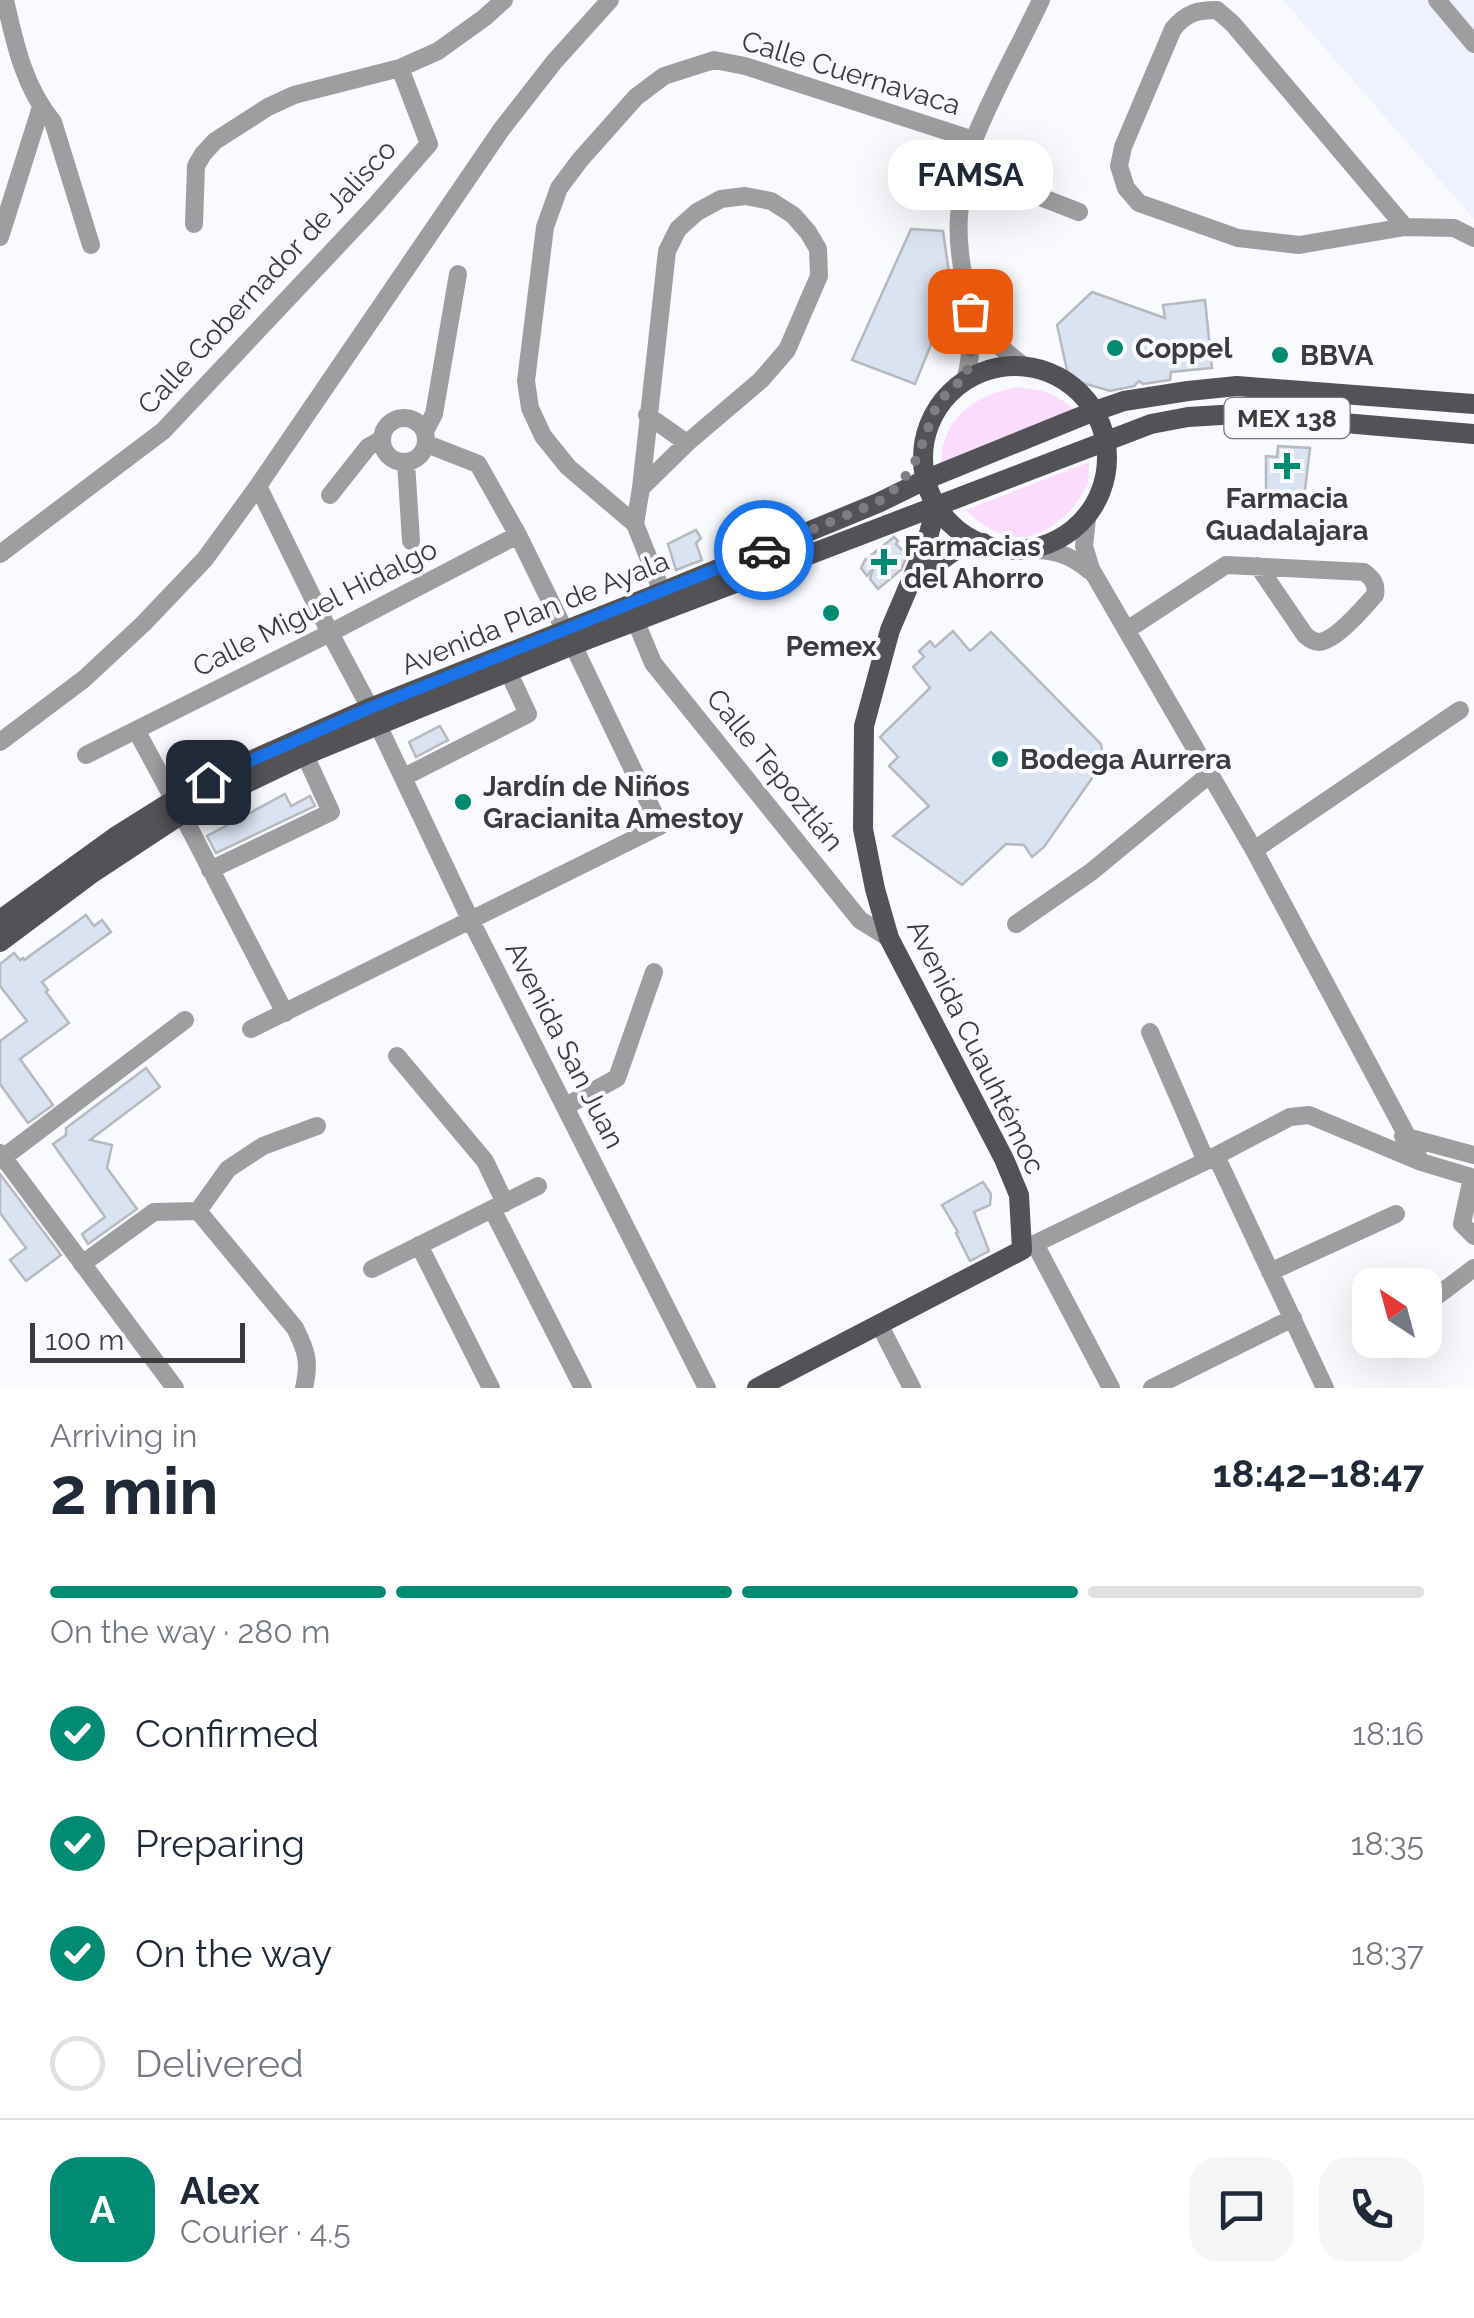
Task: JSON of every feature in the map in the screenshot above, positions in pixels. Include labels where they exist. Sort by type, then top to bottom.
[{"type":"main road","points":[[878,502],[909,472],[924,444],[936,407],[966,377],[994,367],[1022,365],[1124,401]]},
{"type":"main road","points":[[1057,378],[1077,393],[1092,412],[1104,440],[1102,488]]},
{"type":"main road","name":"Avenida Plan de Ayala","points":[[0,920],[90,854],[178,807],[305,755],[374,716],[508,671],[662,592],[1092,412],[1124,401],[1238,386],[1474,404]]},
{"type":"main road","name":"Avenida Plan de Ayala","points":[[0,942],[178,807],[241,765],[569,638],[636,622],[1104,440],[1151,424],[1238,414],[1474,434]]},
{"type":"main road","points":[[928,428],[924,453],[926,479],[938,504],[956,526],[982,544],[1008,552],[1035,550],[1072,534],[1096,505],[1122,452],[1151,424]]},
{"type":"main road","name":"Avenida Cuauhtémoc","points":[[938,504],[913,580],[890,630],[864,726],[863,829],[889,938],[1004,1159],[1019,1195],[1029,1247]]},
{"type":"main road","points":[[897,520],[918,527],[925,548]]},
{"type":"main road","points":[[913,580],[954,551],[982,544]]},
{"type":"main road","points":[[757,1388],[1029,1247]]},
{"type":"street","points":[[5,0],[18,56],[41,107],[53,122],[91,245]]},
{"type":"street","points":[[194,224],[196,166],[215,141],[294,95],[400,68],[438,51],[504,0]]},
{"type":"street","points":[[0,742],[84,679],[144,624],[205,559],[502,130],[554,62],[610,0]]},
{"type":"street","points":[[966,377],[972,344],[959,218],[966,168],[974,140],[1042,0]]},
{"type":"street","points":[[1436,0],[1474,44]]},
{"type":"street","points":[[1405,227],[1233,24],[1217,10],[1184,16],[1173,29],[1123,147],[1119,166],[1126,188],[1139,203],[1238,238],[1299,245],[1405,227],[1454,228],[1474,238]]},
{"type":"street","name":"Calle Cuernavaca","points":[[662,592],[634,524],[568,467],[543,436],[530,408],[526,381],[545,227],[559,188],[636,97],[664,76],[714,60],[745,66],[974,140]]},
{"type":"street","name":"Calle Gobernador de Jalisco","points":[[0,554],[163,431],[374,208],[429,144],[400,68]]},
{"type":"street","points":[[0,237],[41,107]]},
{"type":"street","points":[[966,168],[1079,212]]},
{"type":"street","points":[[634,524],[667,251],[678,229],[697,212],[721,199],[745,196],[771,202],[793,215],[818,250],[819,276],[787,350],[761,380],[641,488]]},
{"type":"street","points":[[252,1029],[660,826],[518,535],[478,464],[426,437],[413,418],[396,418],[388,424],[383,449],[397,461],[406,462],[423,453],[426,437],[434,414],[458,274]]},
{"type":"street","points":[[970,311],[992,340],[1022,365]]},
{"type":"street","points":[[647,414],[687,444]]},
{"type":"street","points":[[330,494],[368,446],[382,439]]},
{"type":"street","points":[[406,462],[411,540]]},
{"type":"street","name":"Avenida San Juan","points":[[258,486],[404,777],[470,919],[707,1388]]},
{"type":"street","points":[[1087,519],[1086,558],[1254,850],[1421,1162]]},
{"type":"street","name":"Calle Miguel Hidalgo","points":[[86,755],[518,535]]},
{"type":"street","points":[[1035,550],[1068,556],[1097,579]]},
{"type":"street","points":[[1127,630],[1226,565],[1258,566],[1364,572],[1373,579],[1375,596],[1333,637],[1314,642],[1305,635],[1258,566]]},
{"type":"street","name":"Calle Tepoztlán","points":[[636,622],[653,663],[665,678],[860,920],[889,938]]},
{"type":"street","points":[[404,777],[528,714],[508,671]]},
{"type":"street","points":[[1254,850],[1460,710]]},
{"type":"street","points":[[136,730],[286,1013]]},
{"type":"street","points":[[210,870],[332,812],[305,755]]},
{"type":"street","points":[[1016,924],[1091,872],[1210,774]]},
{"type":"street","points":[[566,1106],[617,1078],[654,972]]},
{"type":"street","points":[[176,1388],[1,1157],[184,1020]]},
{"type":"street","points":[[1150,1032],[1326,1388]]},
{"type":"street","points":[[398,1056],[484,1161],[499,1206],[583,1388]]},
{"type":"street","points":[[1111,1388],[1029,1247],[1290,1117],[1309,1116],[1421,1162],[1473,1178],[1462,1224],[1474,1236]]},
{"type":"street","points":[[198,1212],[228,1169],[263,1146],[317,1126]]},
{"type":"street","points":[[1368,1140],[1406,1136],[1474,1155]]},
{"type":"street","points":[[372,1269],[538,1186]]},
{"type":"street","points":[[82,1264],[154,1212],[198,1212]]},
{"type":"street","points":[[198,1212],[295,1328],[309,1368],[304,1388]]},
{"type":"street","points":[[1270,1272],[1396,1214]]},
{"type":"street","points":[[419,1245],[490,1388]]},
{"type":"street","points":[[1442,1292],[1474,1268]]},
{"type":"street","points":[[1152,1388],[1293,1318]]},
{"type":"street","points":[[879,1324],[912,1388]]},
{"type":"shaded area","points":[[1283,0],[1474,0],[1474,219]]},
{"type":"shaded area","points":[[1017,387],[1048,393],[1075,410],[941,464],[947,433],[963,411],[987,396]]},
{"type":"shaded area","points":[[1089,462],[1089,480],[1068,512],[1031,536],[998,533],[966,510]]},
{"type":"building","points":[[911,229],[943,231],[952,293],[915,384],[852,360]]},
{"type":"building","name":"Coppel","points":[[1092,292],[1165,318],[1163,305],[1205,300],[1212,368],[1171,372],[1170,380],[1143,384],[1139,381],[1134,386],[1110,391],[1069,379],[1057,325]]},
{"type":"building","points":[[1278,446],[1310,448],[1303,507],[1266,503],[1266,456],[1277,457]]},
{"type":"building","points":[[696,530],[701,538],[696,543],[702,560],[676,570],[668,544]]},
{"type":"building","points":[[894,537],[904,552],[911,546],[901,570],[878,589],[870,579],[873,569],[867,576],[861,568],[865,560]]},
{"type":"building","name":"Bodega Aurrera","points":[[953,631],[970,651],[991,632],[1101,744],[1104,761],[1044,847],[1032,857],[1024,845],[1006,844],[962,885],[893,836],[929,806],[889,766],[898,757],[880,737],[930,688],[913,667],[924,657],[919,651],[930,641],[935,647]]},
{"type":"building","points":[[440,726],[448,740],[416,757],[409,742]]},
{"type":"building","points":[[285,794],[291,806],[310,796],[315,806],[216,853],[207,836]]},
{"type":"building","points":[[86,915],[94,926],[102,920],[111,932],[42,982],[69,1023],[20,1059],[53,1105],[28,1123],[0,1084],[0,1041],[27,1021],[0,986],[0,964],[14,953],[24,960]]},
{"type":"building","points":[[146,1068],[160,1087],[90,1140],[112,1145],[107,1168],[137,1209],[88,1244],[82,1234],[105,1217],[53,1144],[66,1135],[66,1128]]},
{"type":"building","points":[[0,1174],[61,1255],[26,1281],[10,1260],[26,1248],[0,1213]]},
{"type":"building","points":[[983,1182],[991,1194],[990,1205],[974,1212],[989,1251],[970,1261],[942,1205]]},
{"type":"way so far","points":[[764,550],[878,502],[900,484],[924,444],[936,407],[966,377],[972,344],[970,311]]},
{"type":"place","name":"FAMSA","points":[[970,311]]},
{"type":"place","name":"Coppel","points":[[1115,348]]},
{"type":"place","name":"BBVA","points":[[1280,355]]},
{"type":"place","name":"Farmacia Guadalajara","points":[[1287,466]]},
{"type":"place","name":"Farmacias del Ahorro","points":[[884,562]]},
{"type":"place","name":"Pemex","points":[[831,613]]},
{"type":"place","name":"Bodega Aurrera","points":[[1000,759]]},
{"type":"place","name":"Jardín de Niños Gracianita Amestoy","points":[[463,802]]},
{"type":"route","points":[[208,782],[370,708],[764,550]]}]
